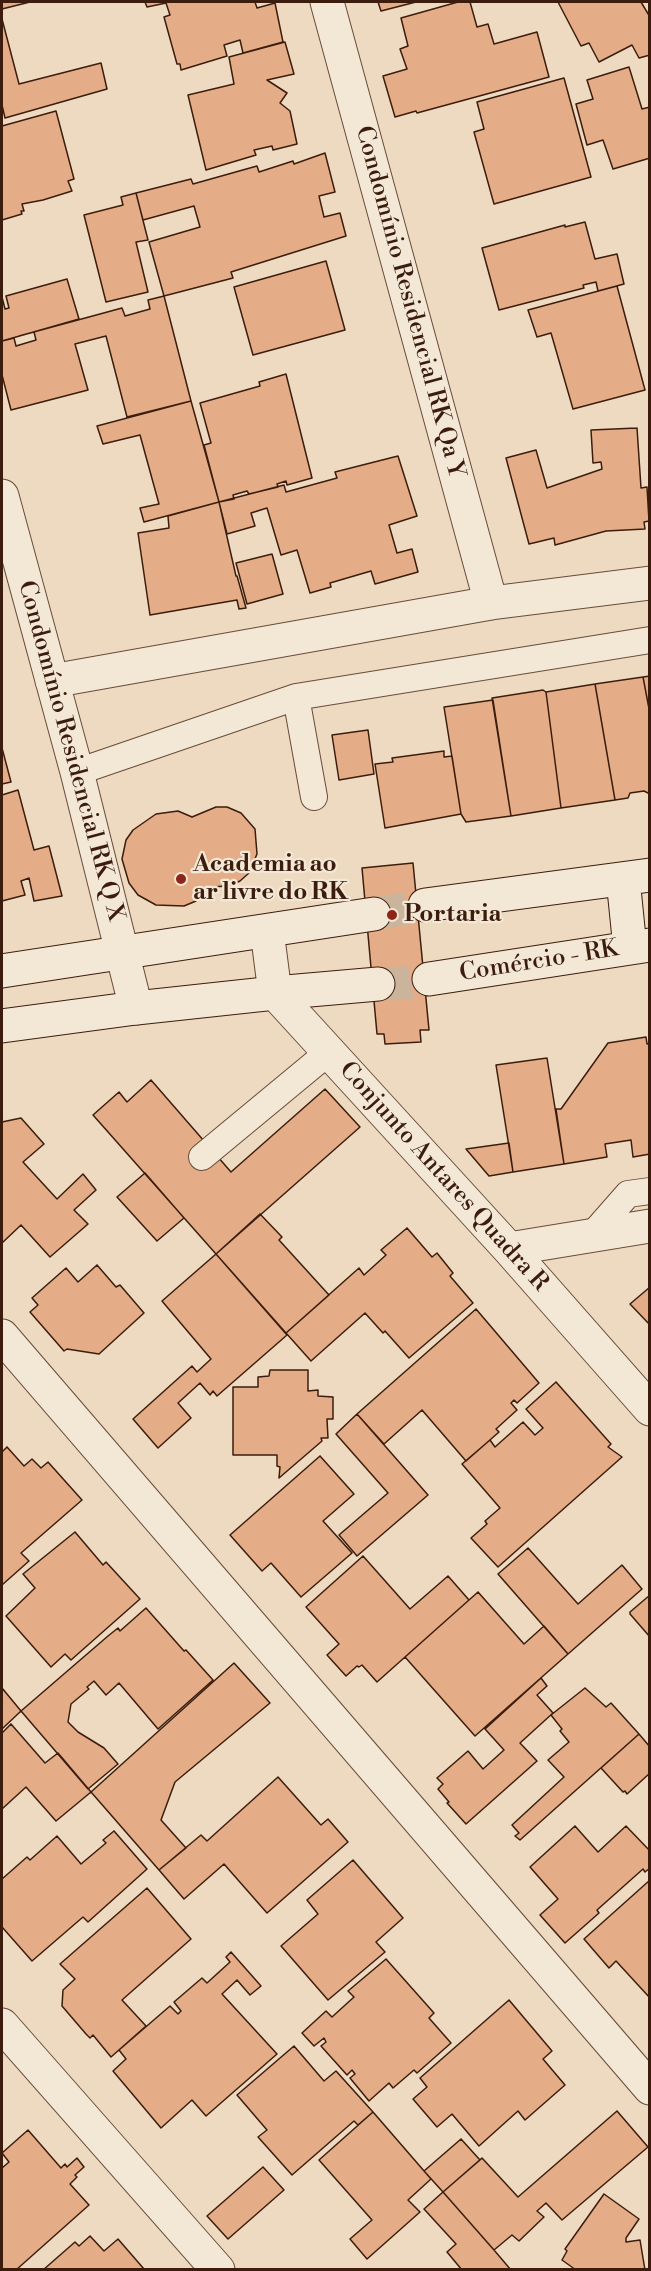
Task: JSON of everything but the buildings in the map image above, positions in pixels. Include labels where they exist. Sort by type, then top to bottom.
[{"type":"street","name":"Condomínio Residencial RK Qa Y","points":[[327,2],[491,603]]},
{"type":"street","name":"Condomínio Residencial RK Q X","points":[[2,496],[77,772],[136,1008]]},
{"type":"street","points":[[52,681],[491,603],[650,583]]},
{"type":"street","points":[[425,905],[636,877],[640,946]]},
{"type":"street","points":[[2,971],[374,914]]},
{"type":"street","points":[[267,931],[275,993]]},
{"type":"street","name":"Comércio - RK","points":[[429,979],[640,946]]},
{"type":"street","points":[[2,1026],[136,1008],[378,984]]},
{"type":"street","name":"Conjunto Antares Quadra R","points":[[275,993],[509,1249],[650,1409]]},
{"type":"street","points":[[509,1249],[650,1226]]},
{"type":"street","points":[[2,1336],[650,2088]]},
{"type":"street","points":[[2,2025],[218,2270]]},
{"type":"lane","points":[[77,772],[296,697],[650,640]]},
{"type":"lane","points":[[296,697],[314,797]]},
{"type":"lane","points":[[202,1157],[330,1051]]},
{"type":"lane","points":[[592,1235],[628,1194],[650,1191]]},
{"type":"tunnel","points":[[374,914],[425,905]]},
{"type":"tunnel","points":[[378,984],[407,983],[429,979]]},
{"type":"place","name":"Academia ao ar livre do RK","points":[[181,879]]},
{"type":"place","name":"Portaria","points":[[392,915]]}]
